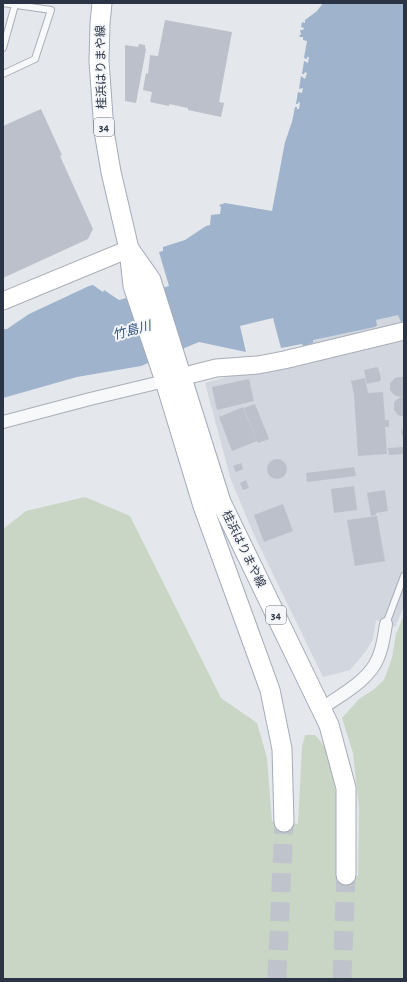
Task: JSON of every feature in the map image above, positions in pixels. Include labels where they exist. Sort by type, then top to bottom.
[{"type":"main road","name":"桂浜はりまや線","points":[[102,3],[99,61],[104,131],[111,172],[129,249],[133,286],[145,290],[171,371],[221,502],[329,725],[346,788],[346,875]]},
{"type":"main road","name":"桂浜はりまや線","points":[[171,371],[203,506],[270,690],[282,749],[284,822]]},
{"type":"street","points":[[3,301],[129,249]]},
{"type":"street","points":[[3,422],[90,398],[171,371],[258,365],[404,331]]},
{"type":"street","points":[[321,709],[368,675],[378,660],[383,645],[386,624]]},
{"type":"lane","points":[[3,3],[51,10],[35,59],[3,74]]},
{"type":"lane","points":[[3,48],[15,5]]},
{"type":"lane","points":[[386,624],[404,576]]},
{"type":"shaded area","points":[[404,283],[404,607],[395,627],[376,620],[373,639],[366,651],[350,670],[323,677],[255,537],[231,480],[205,383],[249,371],[304,361],[313,316]]},
{"type":"green space","points":[[85,497],[130,516],[221,698],[257,723],[267,758],[272,821],[298,824],[302,747],[305,735],[315,735],[322,743],[327,752],[339,807],[339,873],[358,876],[359,808],[353,753],[342,718],[359,699],[373,690],[384,680],[392,658],[396,634],[404,615],[404,979],[3,979],[3,529],[26,511]]},
{"type":"water","name":"竹島川","points":[[323,3],[404,3],[404,321],[401,322],[398,315],[376,320],[377,325],[375,327],[313,340],[313,343],[303,346],[302,344],[281,348],[273,318],[240,326],[246,352],[199,342],[141,366],[77,377],[3,398],[3,329],[7,329],[29,314],[89,286],[93,285],[103,292],[104,290],[119,300],[169,286],[159,252],[163,251],[163,247],[185,240],[206,226],[210,225],[211,215],[220,214],[221,207],[219,205],[225,203],[272,211],[285,142],[292,122],[295,107],[299,109],[300,103],[298,102],[298,104],[296,104],[298,92],[302,93],[303,88],[299,89],[301,76],[305,79],[307,73],[305,72],[302,74],[304,61],[308,63],[309,57],[307,57],[307,59],[304,58],[307,41],[303,40],[303,37],[300,37],[300,30],[303,30],[304,28],[301,27],[302,22],[305,23],[305,20],[317,11]]},
{"type":"building","points":[[165,20],[232,32],[219,102],[224,103],[221,117],[188,110],[188,108],[150,102],[152,92],[143,90],[146,73],[148,74],[150,55],[158,56]]},
{"type":"building","points":[[139,44],[145,45],[146,49],[136,103],[125,101],[125,45],[138,47]]},
{"type":"building","points":[[41,109],[62,155],[60,156],[93,229],[88,239],[3,278],[3,126]]},
{"type":"building","points":[[377,367],[381,378],[380,381],[367,384],[364,370]]},
{"type":"building","points":[[398,377],[404,377],[404,396],[400,397],[394,395],[390,390],[390,383]]},
{"type":"building","points":[[365,378],[368,393],[383,392],[385,420],[389,420],[389,427],[385,427],[387,454],[358,456],[354,394],[351,381]]},
{"type":"building","points":[[249,379],[254,401],[217,410],[212,387]]},
{"type":"building","points":[[401,397],[404,397],[404,417],[398,415],[394,410],[394,403]]},
{"type":"building","points":[[255,404],[269,439],[258,443],[244,408]]},
{"type":"building","points":[[243,407],[257,441],[232,451],[219,417]]},
{"type":"building","points":[[404,426],[404,440],[401,432]]},
{"type":"building","points":[[404,447],[404,454],[389,455],[388,448]]},
{"type":"building","points":[[277,459],[284,462],[287,469],[284,476],[277,479],[270,476],[267,469],[270,462]]},
{"type":"building","points":[[241,463],[243,469],[236,472],[233,466]]},
{"type":"building","points":[[354,467],[356,476],[307,482],[306,473]]},
{"type":"building","points":[[246,480],[249,488],[243,490],[240,483]]},
{"type":"building","points":[[354,486],[357,510],[334,513],[331,489]]},
{"type":"building","points":[[385,490],[388,511],[376,513],[376,515],[371,516],[367,493]]},
{"type":"building","points":[[283,504],[293,531],[264,542],[254,515]]},
{"type":"building","points":[[377,516],[385,561],[355,566],[347,520]]},
{"type":"tunnel","points":[[277,979],[284,822]]},
{"type":"tunnel","points":[[342,979],[346,875]]}]
